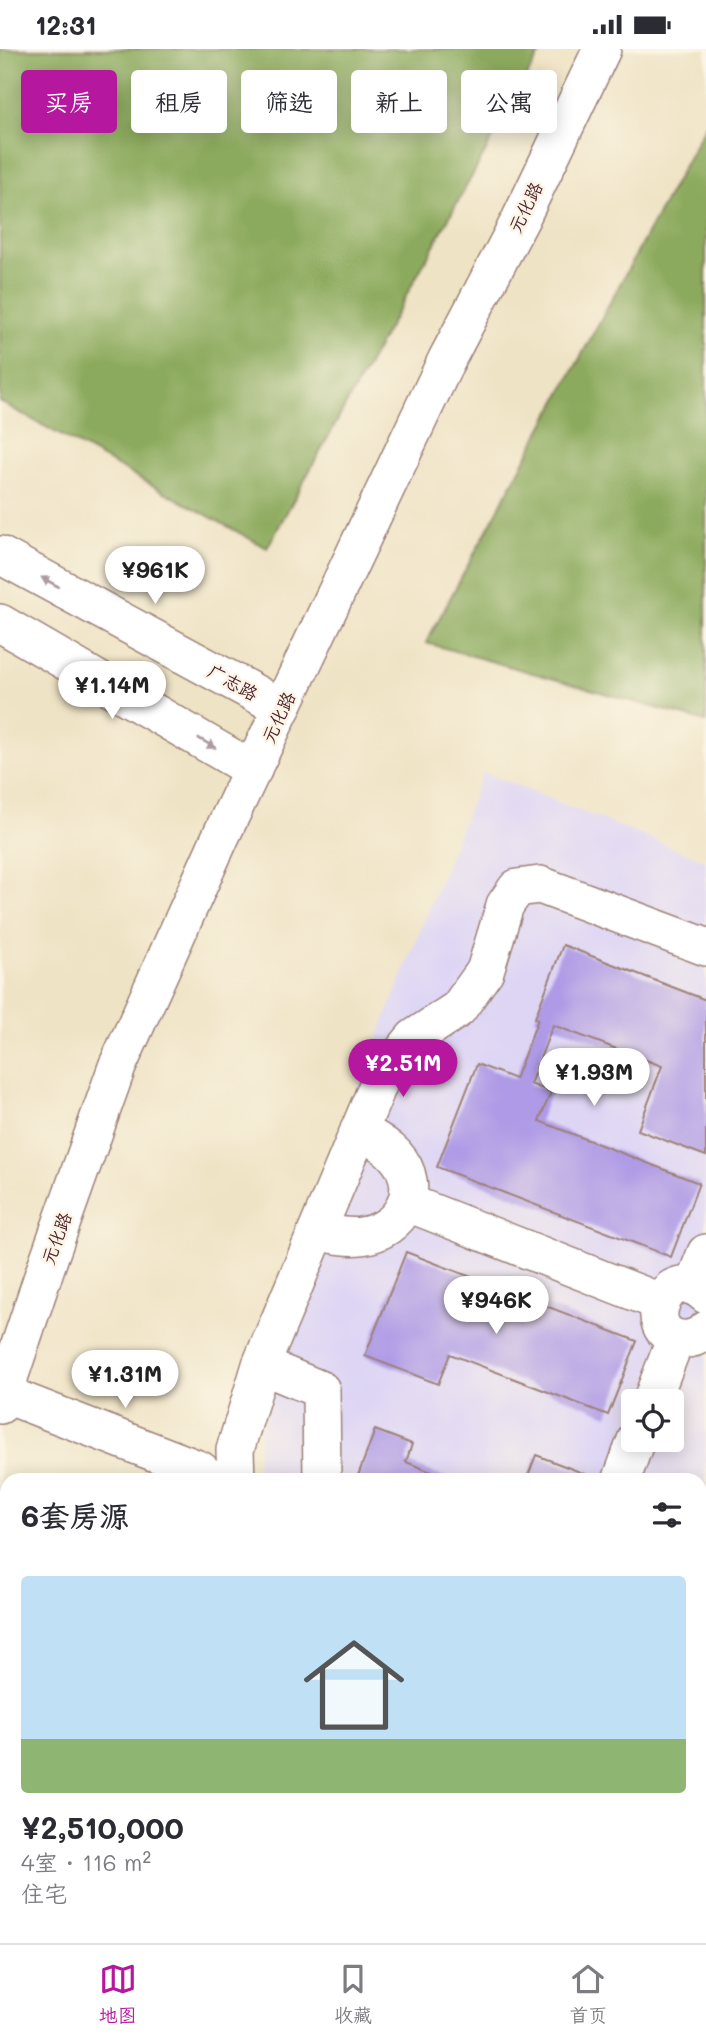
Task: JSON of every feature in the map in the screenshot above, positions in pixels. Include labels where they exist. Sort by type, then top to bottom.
[{"type":"street","name":"元化路","points":[[2,1399],[117,1067],[253,770],[447,359],[520,220],[602,49]]},
{"type":"street","name":"广志路","points":[[0,555],[282,708]]},
{"type":"street","points":[[0,623],[253,770]]},
{"type":"street","points":[[236,1473],[235,1450],[261,1365],[381,1078],[414,1038],[458,1009],[485,971],[505,905],[517,888],[540,885],[706,947]]},
{"type":"street","points":[[317,1231],[363,1236],[397,1219],[408,1203],[409,1187],[405,1170],[396,1156],[380,1142],[359,1130]]},
{"type":"street","points":[[408,1203],[660,1302]]},
{"type":"street","points":[[659,1389],[691,1334],[663,1327],[659,1319],[660,1302],[670,1290],[702,1278]]},
{"type":"street","points":[[261,1365],[321,1390],[322,1473]]},
{"type":"street","points":[[2,1399],[203,1473]]},
{"type":"street","points":[[624,1473],[632,1452]]},
{"type":"shaded area","points":[[483,772],[706,861],[706,1473],[256,1473],[260,1433],[269,1403],[238,1390]]},
{"type":"green space","points":[[0,49],[542,49],[530,70],[461,70],[461,133],[496,133],[267,548],[0,402]]},
{"type":"green space","points":[[706,125],[706,722],[426,643]]},
{"type":"building","points":[[563,945],[706,1000],[706,1156],[638,1130],[662,1066],[553,1025],[530,1084],[551,1092],[539,1121],[699,1183],[671,1257],[437,1167],[477,1064],[515,1079]]},
{"type":"building","points":[[406,1252],[637,1341],[608,1415],[450,1354],[438,1384],[365,1356]]},
{"type":"building","points":[[375,1430],[412,1444],[406,1462],[434,1473],[359,1473]]},
{"type":"building","points":[[536,1455],[583,1473],[529,1473]]}]
